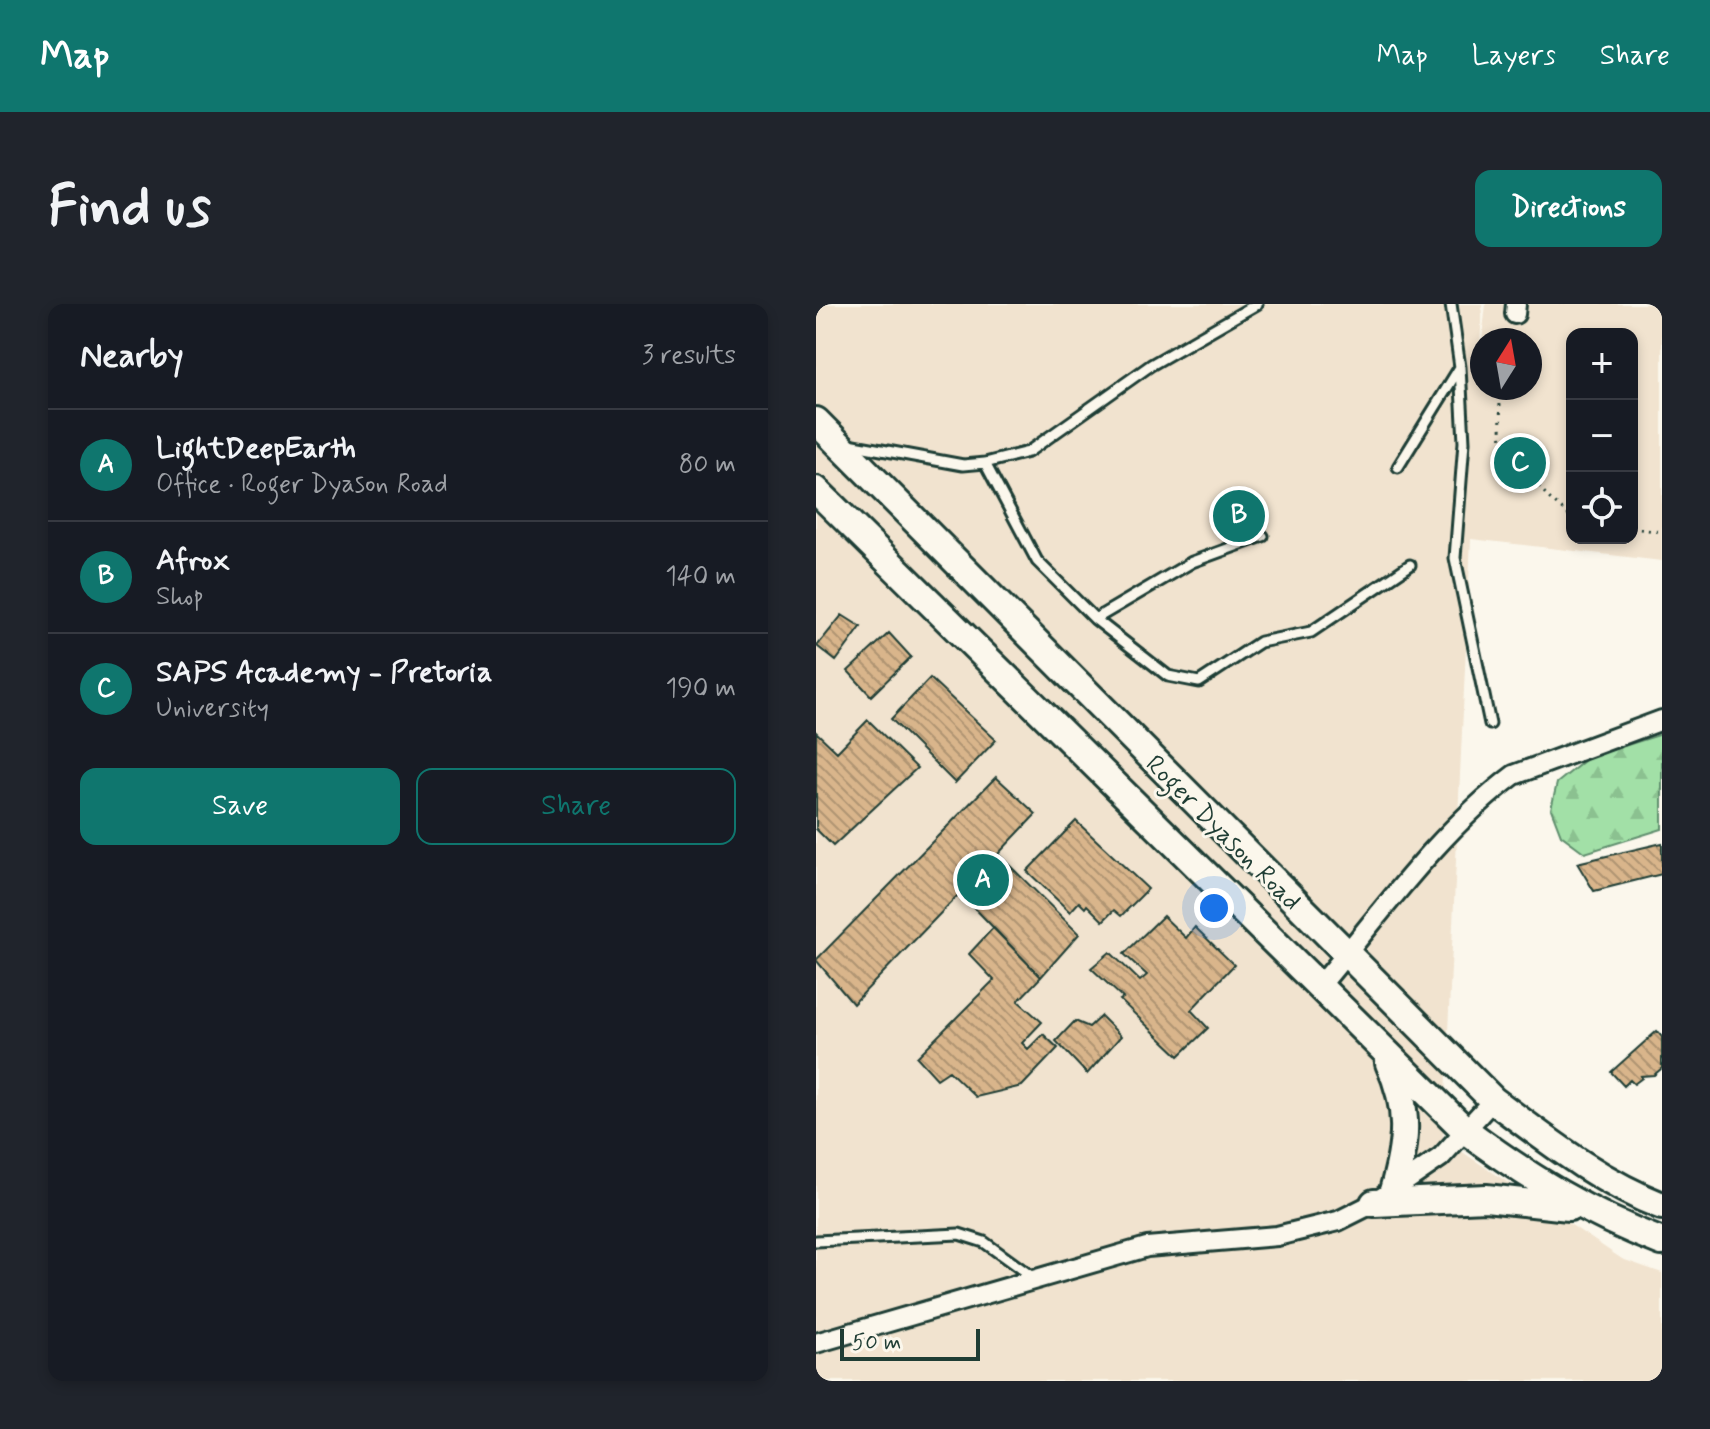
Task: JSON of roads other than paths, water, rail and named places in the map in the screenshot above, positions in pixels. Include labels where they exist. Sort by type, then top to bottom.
[{"type":"main road","name":"Roger Dyason Road","points":[[816,421],[1493,1100],[1586,1169],[1662,1206]]},
{"type":"main road","name":"Roger Dyason Road","points":[[816,490],[1465,1130],[1536,1181],[1584,1209],[1662,1242]]},
{"type":"main road","points":[[1384,1052],[1398,1083],[1405,1124],[1404,1147],[1384,1197],[1523,1200],[1584,1209]]},
{"type":"street","points":[[1319,987],[1439,845],[1503,783],[1514,775],[1662,720]]},
{"type":"street","points":[[816,1343],[1147,1247],[1277,1236],[1338,1221],[1384,1197],[1441,1157],[1493,1100]]},
{"type":"lane","points":[[838,442],[963,465],[1028,452],[1151,365],[1257,304]]},
{"type":"lane","points":[[1451,304],[1460,367],[1464,442],[1455,558],[1490,724]]},
{"type":"lane","points":[[1398,467],[1460,367]]},
{"type":"lane","points":[[985,463],[1037,561],[1095,619],[1168,676],[1199,682],[1260,642],[1311,632],[1410,565]]},
{"type":"lane","points":[[1095,619],[1192,562],[1263,536]]},
{"type":"lane","points":[[816,1241],[959,1234],[984,1242],[1037,1281]]},
{"type":"place","name":"SAPS Academy - Pretoria","points":[[1520,463]]},
{"type":"place","name":"Afrox","points":[[1239,516]]},
{"type":"place","name":"LightDeepEarth","points":[[983,880]]}]
